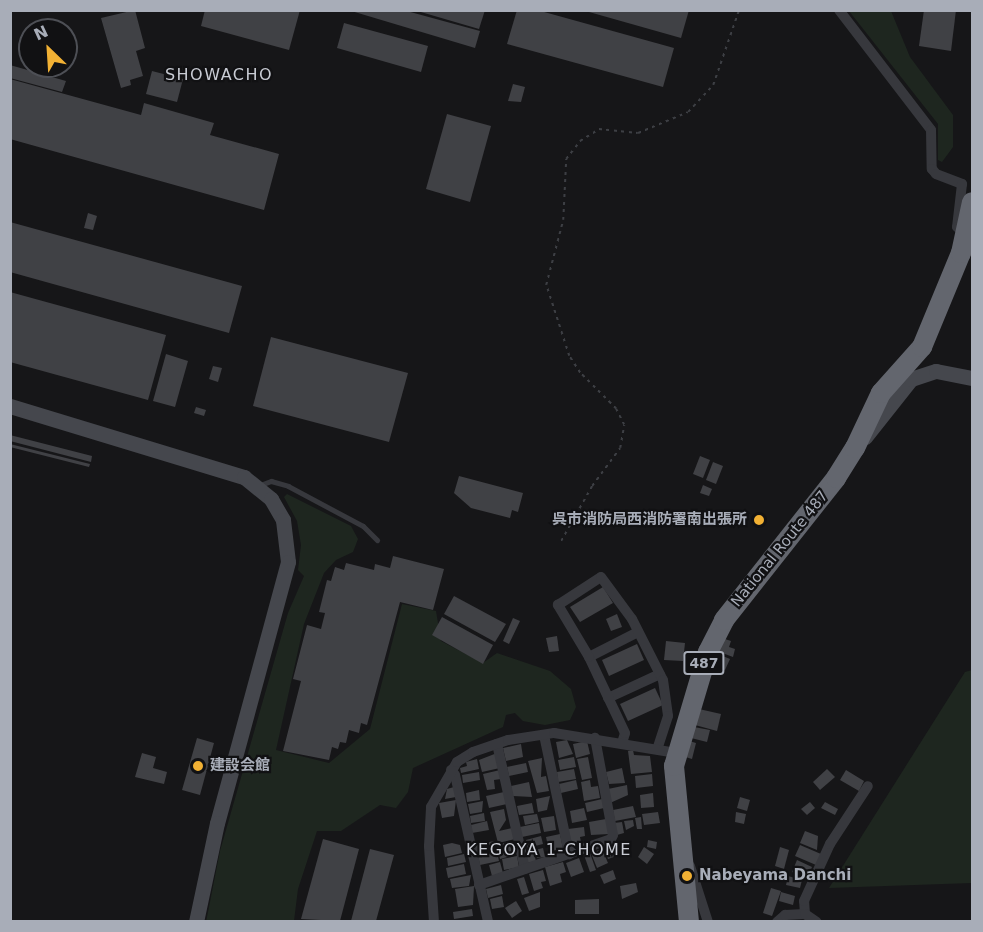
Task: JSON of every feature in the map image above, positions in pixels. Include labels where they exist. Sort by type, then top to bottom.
[{"type":"highway","name":"National Route 487","points":[[689,921],[682,846],[667,751],[723,620],[836,478],[855,448],[881,393],[922,347],[938,315],[966,234],[972,202]]},
{"type":"street","points":[[839,10],[931,130],[932,169],[936,174],[962,184],[957,227],[966,234]]},
{"type":"street","points":[[855,448],[911,380],[936,371],[972,378]]},
{"type":"street","points":[[10,406],[244,477],[258,486],[283,520],[288,562],[217,823],[196,921]]},
{"type":"street","points":[[434,921],[429,846],[431,807],[451,770],[473,752],[497,744],[544,735],[595,738],[622,743],[667,751],[669,707],[660,674],[638,632],[601,577],[558,605],[589,657],[624,733],[622,743]]},
{"type":"street","points":[[589,657],[638,632]]},
{"type":"street","points":[[608,698],[660,674]]},
{"type":"street","points":[[544,735],[569,854]]},
{"type":"street","points":[[479,885],[611,839],[614,835],[595,738]]},
{"type":"street","points":[[497,744],[525,869]]},
{"type":"street","points":[[451,770],[455,775],[488,921]]},
{"type":"street","points":[[805,914],[804,901],[830,844],[868,786]]},
{"type":"street","points":[[682,846],[708,921]]},
{"type":"street","points":[[777,921],[785,915],[805,914],[817,921]]},
{"type":"lane","points":[[258,486],[271,481],[288,486],[363,526],[377,540]]},
{"type":"path","points":[[561,541],[592,486],[620,448],[624,425],[616,409],[580,373],[569,356],[546,285],[563,220],[566,159],[580,141],[599,129],[638,134],[688,112],[713,85],[739,10]]},
{"type":"shaded area","points":[[849,11],[891,11],[910,57],[953,115],[953,147],[942,162],[938,160],[938,124]]},
{"type":"shaded area","points":[[287,494],[351,526],[358,539],[353,552],[336,560],[324,573],[304,624],[276,750],[329,763],[370,729],[402,604],[436,611],[441,641],[483,663],[497,653],[550,671],[571,689],[576,707],[570,720],[545,725],[523,721],[515,713],[506,715],[503,727],[413,768],[408,792],[396,808],[380,805],[341,831],[317,831],[298,889],[294,921],[206,922],[220,851],[288,613],[304,576],[298,570],[301,545],[297,521],[284,497]]},
{"type":"shaded area","points":[[972,670],[972,883],[829,888],[965,672]]},
{"type":"building","points":[[135,10],[145,48],[136,51],[143,76],[130,80],[131,85],[121,88],[101,18]]},
{"type":"building","points":[[205,10],[300,10],[289,50],[201,26]]},
{"type":"building","points":[[348,10],[403,10],[480,31],[475,48]]},
{"type":"building","points":[[414,10],[485,10],[479,29]]},
{"type":"building","points":[[517,10],[537,10],[674,48],[663,87],[507,44]]},
{"type":"building","points":[[582,10],[689,10],[681,38]]},
{"type":"building","points":[[924,10],[956,10],[951,51],[919,46]]},
{"type":"building","points":[[344,23],[428,46],[421,72],[337,48]]},
{"type":"building","points":[[10,65],[18,67],[18,78],[56,78],[66,81],[62,92],[10,78]]},
{"type":"building","points":[[152,71],[183,79],[177,102],[146,94]]},
{"type":"building","points":[[10,79],[141,115],[144,103],[214,123],[210,135],[279,154],[264,210],[10,139]]},
{"type":"building","points":[[513,84],[525,87],[521,102],[508,101]]},
{"type":"building","points":[[447,114],[491,126],[470,202],[426,189]]},
{"type":"building","points":[[88,213],[97,216],[93,230],[84,228]]},
{"type":"building","points":[[10,222],[242,286],[229,333],[10,272]]},
{"type":"building","points":[[10,292],[166,335],[148,400],[10,362]]},
{"type":"building","points":[[271,337],[408,373],[389,442],[253,406]]},
{"type":"building","points":[[166,354],[188,361],[175,407],[153,401]]},
{"type":"building","points":[[213,366],[222,368],[218,382],[209,379]]},
{"type":"building","points":[[196,407],[206,410],[204,416],[194,413]]},
{"type":"building","points":[[10,435],[92,456],[91,462],[10,441]]},
{"type":"building","points":[[10,444],[90,464],[89,467],[10,447]]},
{"type":"building","points":[[700,456],[710,460],[703,478],[693,474]]},
{"type":"building","points":[[713,462],[723,466],[716,484],[706,480]]},
{"type":"building","points":[[459,476],[523,493],[518,512],[512,510],[510,518],[471,508],[454,493]]},
{"type":"building","points":[[703,485],[712,489],[709,496],[700,493]]},
{"type":"building","points":[[393,556],[444,569],[433,610],[400,602],[367,725],[361,723],[359,733],[349,730],[346,743],[340,742],[338,749],[332,747],[329,760],[283,751],[301,681],[293,679],[307,625],[321,629],[325,613],[319,612],[327,580],[331,581],[335,567],[344,570],[346,563],[374,570],[375,564],[390,568]]},
{"type":"building","points":[[603,587],[613,603],[580,622],[570,607]]},
{"type":"building","points":[[454,596],[506,624],[495,642],[444,614]]},
{"type":"building","points":[[617,614],[622,627],[611,631],[606,619]]},
{"type":"building","points":[[442,617],[493,645],[483,664],[432,635]]},
{"type":"building","points":[[513,618],[520,621],[509,644],[503,641]]},
{"type":"building","points":[[557,636],[559,651],[549,652],[546,638]]},
{"type":"building","points":[[722,638],[731,641],[729,647],[735,649],[733,657],[717,651]]},
{"type":"building","points":[[666,641],[685,643],[683,661],[664,660]]},
{"type":"building","points":[[637,644],[644,660],[609,676],[602,660]]},
{"type":"building","points":[[718,654],[730,659],[725,670],[714,665]]},
{"type":"building","points":[[655,688],[663,705],[628,721],[620,704]]},
{"type":"building","points":[[699,709],[721,714],[717,731],[695,725]]},
{"type":"building","points":[[694,727],[710,730],[707,742],[691,738]]},
{"type":"building","name":"建設会館","points":[[197,738],[214,743],[200,795],[182,790]]},
{"type":"building","points":[[567,740],[573,754],[559,758],[556,742]]},
{"type":"building","points":[[686,740],[696,743],[692,759],[682,756]]},
{"type":"building","points":[[587,741],[590,754],[576,758],[573,744]]},
{"type":"building","points":[[521,744],[523,757],[506,761],[503,748]]},
{"type":"building","points":[[633,750],[634,755],[650,756],[652,772],[631,774],[628,751]]},
{"type":"building","points":[[142,753],[156,757],[153,768],[167,772],[164,784],[135,777]]},
{"type":"building","points":[[497,753],[500,768],[482,772],[479,760]]},
{"type":"building","points":[[574,757],[576,767],[560,770],[558,760]]},
{"type":"building","points":[[588,757],[592,778],[582,780],[577,759]]},
{"type":"building","points":[[542,758],[541,777],[546,776],[549,791],[537,793],[528,761]]},
{"type":"building","points":[[477,759],[479,769],[461,773],[460,768],[467,766],[466,762]]},
{"type":"building","points":[[526,763],[528,772],[509,776],[507,767]]},
{"type":"building","points":[[622,768],[625,783],[609,784],[606,772]]},
{"type":"building","points":[[574,769],[576,779],[558,782],[557,772]]},
{"type":"building","points":[[827,769],[835,777],[820,790],[813,782]]},
{"type":"building","points":[[500,770],[501,779],[494,780],[495,789],[487,790],[483,774]]},
{"type":"building","points":[[846,770],[864,781],[859,791],[840,780]]},
{"type":"building","points":[[479,772],[480,780],[463,783],[462,775]]},
{"type":"building","points":[[652,774],[653,786],[636,788],[635,776]]},
{"type":"building","points":[[576,780],[578,789],[561,793],[559,784]]},
{"type":"building","points":[[590,780],[591,787],[598,786],[600,798],[584,801],[581,782]]},
{"type":"building","points":[[529,782],[532,797],[513,796],[511,786]]},
{"type":"building","points":[[627,785],[628,795],[610,803],[608,789]]},
{"type":"building","points":[[454,787],[456,797],[445,799],[447,789]]},
{"type":"building","points":[[479,790],[480,800],[467,802],[466,793]]},
{"type":"building","points":[[504,792],[507,804],[489,808],[486,796]]},
{"type":"building","points":[[653,793],[654,807],[641,808],[640,795]]},
{"type":"building","points":[[550,796],[547,810],[538,812],[536,799]]},
{"type":"building","points":[[740,797],[750,800],[747,811],[737,808]]},
{"type":"building","points":[[602,799],[604,808],[587,812],[585,803]]},
{"type":"building","points":[[456,800],[454,816],[442,818],[439,803]]},
{"type":"building","points":[[483,801],[482,812],[470,814],[468,804]]},
{"type":"building","points":[[810,802],[815,808],[807,815],[801,809]]},
{"type":"building","points":[[825,802],[838,809],[835,815],[821,808]]},
{"type":"building","points":[[532,803],[534,813],[519,815],[517,806]]},
{"type":"building","points":[[633,806],[636,817],[615,821],[613,810]]},
{"type":"building","points":[[584,808],[587,820],[572,823],[570,811]]},
{"type":"building","points":[[504,809],[506,820],[499,831],[512,828],[515,839],[498,843],[490,812]]},
{"type":"building","points":[[658,812],[660,823],[644,825],[642,814]]},
{"type":"building","points":[[736,812],[746,814],[744,824],[735,822]]},
{"type":"building","points":[[484,813],[485,821],[471,823],[470,816]]},
{"type":"building","points":[[537,814],[539,822],[525,825],[523,816]]},
{"type":"building","points":[[554,816],[556,830],[544,832],[541,818]]},
{"type":"building","points":[[641,817],[642,829],[637,829],[635,818]]},
{"type":"building","points":[[606,819],[609,834],[591,835],[589,822]]},
{"type":"building","points":[[633,820],[634,826],[626,830],[624,821]]},
{"type":"building","points":[[487,821],[489,830],[472,833],[471,825]]},
{"type":"building","points":[[622,822],[624,833],[617,835],[614,823]]},
{"type":"building","points":[[539,823],[541,833],[522,837],[520,827]]},
{"type":"building","points":[[584,827],[585,836],[580,837],[581,842],[571,844],[568,829]]},
{"type":"building","points":[[805,831],[818,836],[817,850],[800,843]]},
{"type":"building","points":[[560,834],[563,849],[549,851],[546,837]]},
{"type":"building","points":[[541,836],[543,844],[527,848],[526,840]]},
{"type":"building","points":[[323,839],[359,849],[340,921],[301,919]]},
{"type":"building","points":[[648,840],[657,842],[656,849],[647,847]]},
{"type":"building","points":[[494,841],[496,851],[478,855],[475,845]]},
{"type":"building","points":[[508,842],[514,855],[500,859],[497,845]]},
{"type":"building","points":[[452,843],[460,845],[462,853],[445,857],[443,845]]},
{"type":"building","points":[[612,843],[617,856],[608,859],[604,846]]},
{"type":"building","points":[[800,845],[821,854],[816,865],[795,856]]},
{"type":"building","points":[[644,847],[654,854],[647,864],[638,857]]},
{"type":"building","points":[[780,847],[789,850],[784,869],[775,866]]},
{"type":"building","points":[[543,848],[545,857],[537,858],[535,850]]},
{"type":"building","points":[[370,849],[394,855],[376,921],[351,921]]},
{"type":"building","points":[[602,849],[608,863],[597,868],[591,853]]},
{"type":"building","points":[[533,850],[536,861],[527,863],[524,852]]},
{"type":"building","points":[[497,852],[499,861],[480,865],[478,856]]},
{"type":"building","points":[[590,853],[596,870],[590,872],[584,855]]},
{"type":"building","points":[[464,854],[466,862],[448,866],[447,858]]},
{"type":"building","points":[[517,856],[519,867],[504,870],[502,859]]},
{"type":"building","points":[[579,858],[584,872],[571,877],[566,863]]},
{"type":"building","points":[[797,860],[812,867],[807,879],[792,872]]},
{"type":"building","points":[[500,862],[503,873],[492,876],[489,865]]},
{"type":"building","points":[[563,862],[566,872],[560,874],[562,882],[550,886],[545,867]]},
{"type":"building","points":[[464,864],[466,874],[448,878],[446,868]]},
{"type":"building","points":[[543,870],[546,881],[541,882],[543,888],[534,891],[529,874]]},
{"type":"building","points":[[613,870],[616,879],[604,884],[600,875]]},
{"type":"building","points":[[471,875],[469,886],[452,888],[450,879]]},
{"type":"building","points":[[788,876],[802,880],[800,888],[786,885]]},
{"type":"building","points":[[524,877],[529,893],[522,895],[517,879]]},
{"type":"building","points":[[636,883],[638,892],[622,899],[620,886]]},
{"type":"building","points":[[501,885],[503,894],[488,898],[486,889]]},
{"type":"building","points":[[474,886],[473,905],[458,907],[455,889]]},
{"type":"building","points":[[771,888],[781,891],[772,916],[763,913]]},
{"type":"building","points":[[540,892],[540,907],[529,911],[524,898]]},
{"type":"building","points":[[781,892],[795,896],[793,905],[779,901]]},
{"type":"building","points":[[502,896],[504,907],[492,909],[490,899]]},
{"type":"building","points":[[599,899],[599,914],[575,914],[575,900]]},
{"type":"building","points":[[516,901],[522,911],[512,918],[505,908]]},
{"type":"building","points":[[472,909],[473,916],[454,919],[453,912]]},
{"type":"place","name":"呉市消防局西消防署南出張所","points":[[759,520]]},
{"type":"place","name":"建設会館","points":[[198,766]]},
{"type":"place","name":"Nabeyama Danchi","points":[[687,876]]},
{"type":"district","name":"SHOWACHO","points":[[219,75]]},
{"type":"district","name":"KEGOYA 1-CHOME","points":[[549,850]]}]
